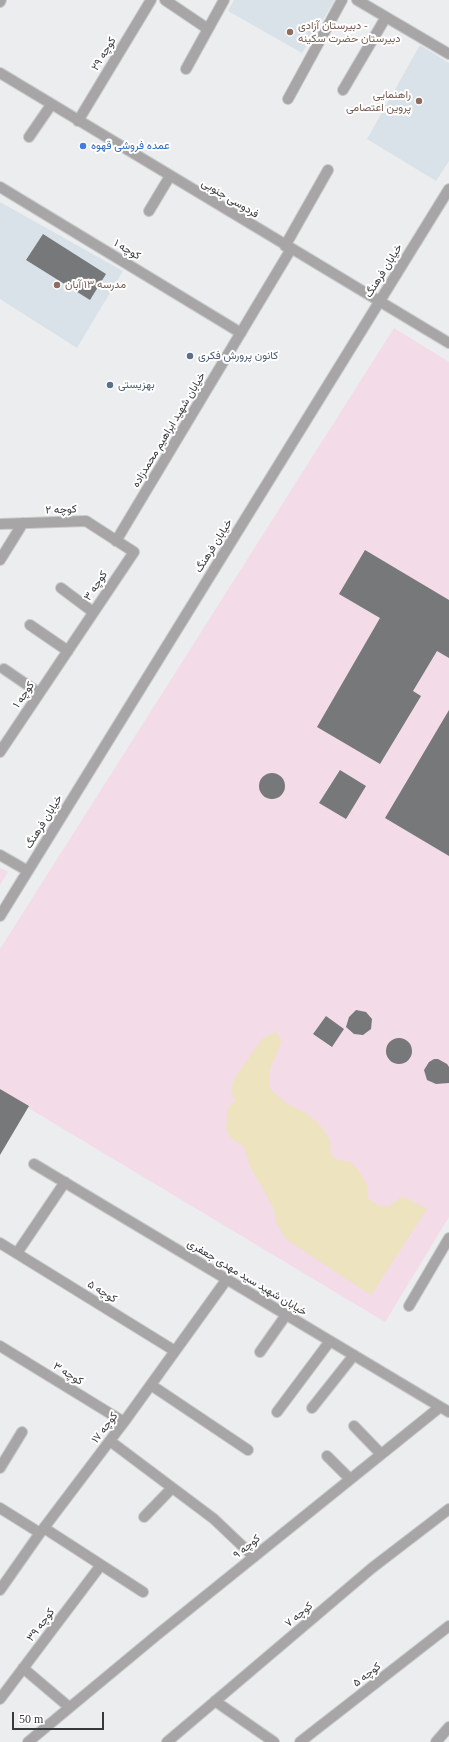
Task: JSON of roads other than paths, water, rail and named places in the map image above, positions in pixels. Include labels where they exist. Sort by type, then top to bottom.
[{"type":"street","name":"کوچه ۲۹","points":[[78,121],[151,0]]},
{"type":"street","points":[[164,0],[208,29]]},
{"type":"street","points":[[186,69],[224,0]]},
{"type":"street","points":[[288,99],[342,0]]},
{"type":"street","points":[[357,0],[449,54]]},
{"type":"street","points":[[343,90],[386,17]]},
{"type":"street","name":"فردوسی جنوبی","points":[[1,77],[51,104],[449,343]]},
{"type":"street","points":[[29,137],[51,104]]},
{"type":"street","name":"خیابان شهید ابراهیم محمدزاده","points":[[116,541],[241,334],[328,170]]},
{"type":"street","points":[[149,211],[170,176]]},
{"type":"street","name":"کوچه ۱","points":[[0,187],[241,334]]},
{"type":"street","name":"خیابان فرهنگ","points":[[0,916],[449,189]]},
{"type":"street","name":"کوچه ۲","points":[[0,524],[86,521],[116,541]]},
{"type":"street","points":[[0,560],[22,523]]},
{"type":"street","name":"کوچه ۳","points":[[68,651],[134,552],[116,541]]},
{"type":"street","points":[[61,588],[93,612]]},
{"type":"street","points":[[30,625],[68,651]]},
{"type":"street","name":"کوچه ۱","points":[[0,752],[68,651]]},
{"type":"street","points":[[4,669],[39,693]]},
{"type":"street","points":[[0,855],[28,871]]},
{"type":"street","name":"خیابان شهید سید مهدی جعفری","points":[[34,1164],[449,1412]]},
{"type":"street","points":[[0,1243],[17,1253],[65,1182]]},
{"type":"street","points":[[409,1306],[449,1238]]},
{"type":"street","name":"کوچه ۵","points":[[17,1253],[175,1351]]},
{"type":"street","name":"کوچه ۱۷","points":[[0,1590],[42,1530],[110,1441],[227,1279]]},
{"type":"street","points":[[260,1352],[286,1315]]},
{"type":"street","points":[[277,1412],[330,1341]]},
{"type":"street","name":"کوچه ۳","points":[[0,1346],[124,1422]]},
{"type":"street","points":[[312,1408],[354,1355]]},
{"type":"street","points":[[151,1385],[248,1450]]},
{"type":"street","name":"کوچه ۹","points":[[28,1742],[440,1407]]},
{"type":"street","points":[[354,1426],[381,1454]]},
{"type":"street","points":[[0,1468],[22,1432]]},
{"type":"street","points":[[110,1441],[214,1519],[254,1557]]},
{"type":"street","points":[[327,1456],[350,1479]]},
{"type":"street","points":[[144,1516],[172,1488]]},
{"type":"street","points":[[0,1508],[42,1530],[143,1592]]},
{"type":"street","name":"کوچه ۷","points":[[167,1742],[372,1568],[449,1509]]},
{"type":"street","name":"کوچه ۳۹","points":[[0,1699],[101,1565]]},
{"type":"street","name":"کوچه ۵","points":[[300,1742],[449,1626]]},
{"type":"street","points":[[23,1668],[70,1707]]},
{"type":"street","points":[[215,1702],[274,1742]]},
{"type":"street","points":[[436,1742],[449,1727]]},
{"type":"place","name":"دبیرستان آزادی - دبیرستان حضرت سکینه","points":[[290,32]]},
{"type":"place","name":"راهنمایی پروین اعتصامی","points":[[419,101]]},
{"type":"place","name":"عمده فروشی قهوه","points":[[83,146]]},
{"type":"place","name":"مدرسه ۱۳ آبان","points":[[57,285]]},
{"type":"place","name":"کانون پرورش فکری","points":[[190,356]]},
{"type":"place","name":"بهزیستی","points":[[110,385]]}]
